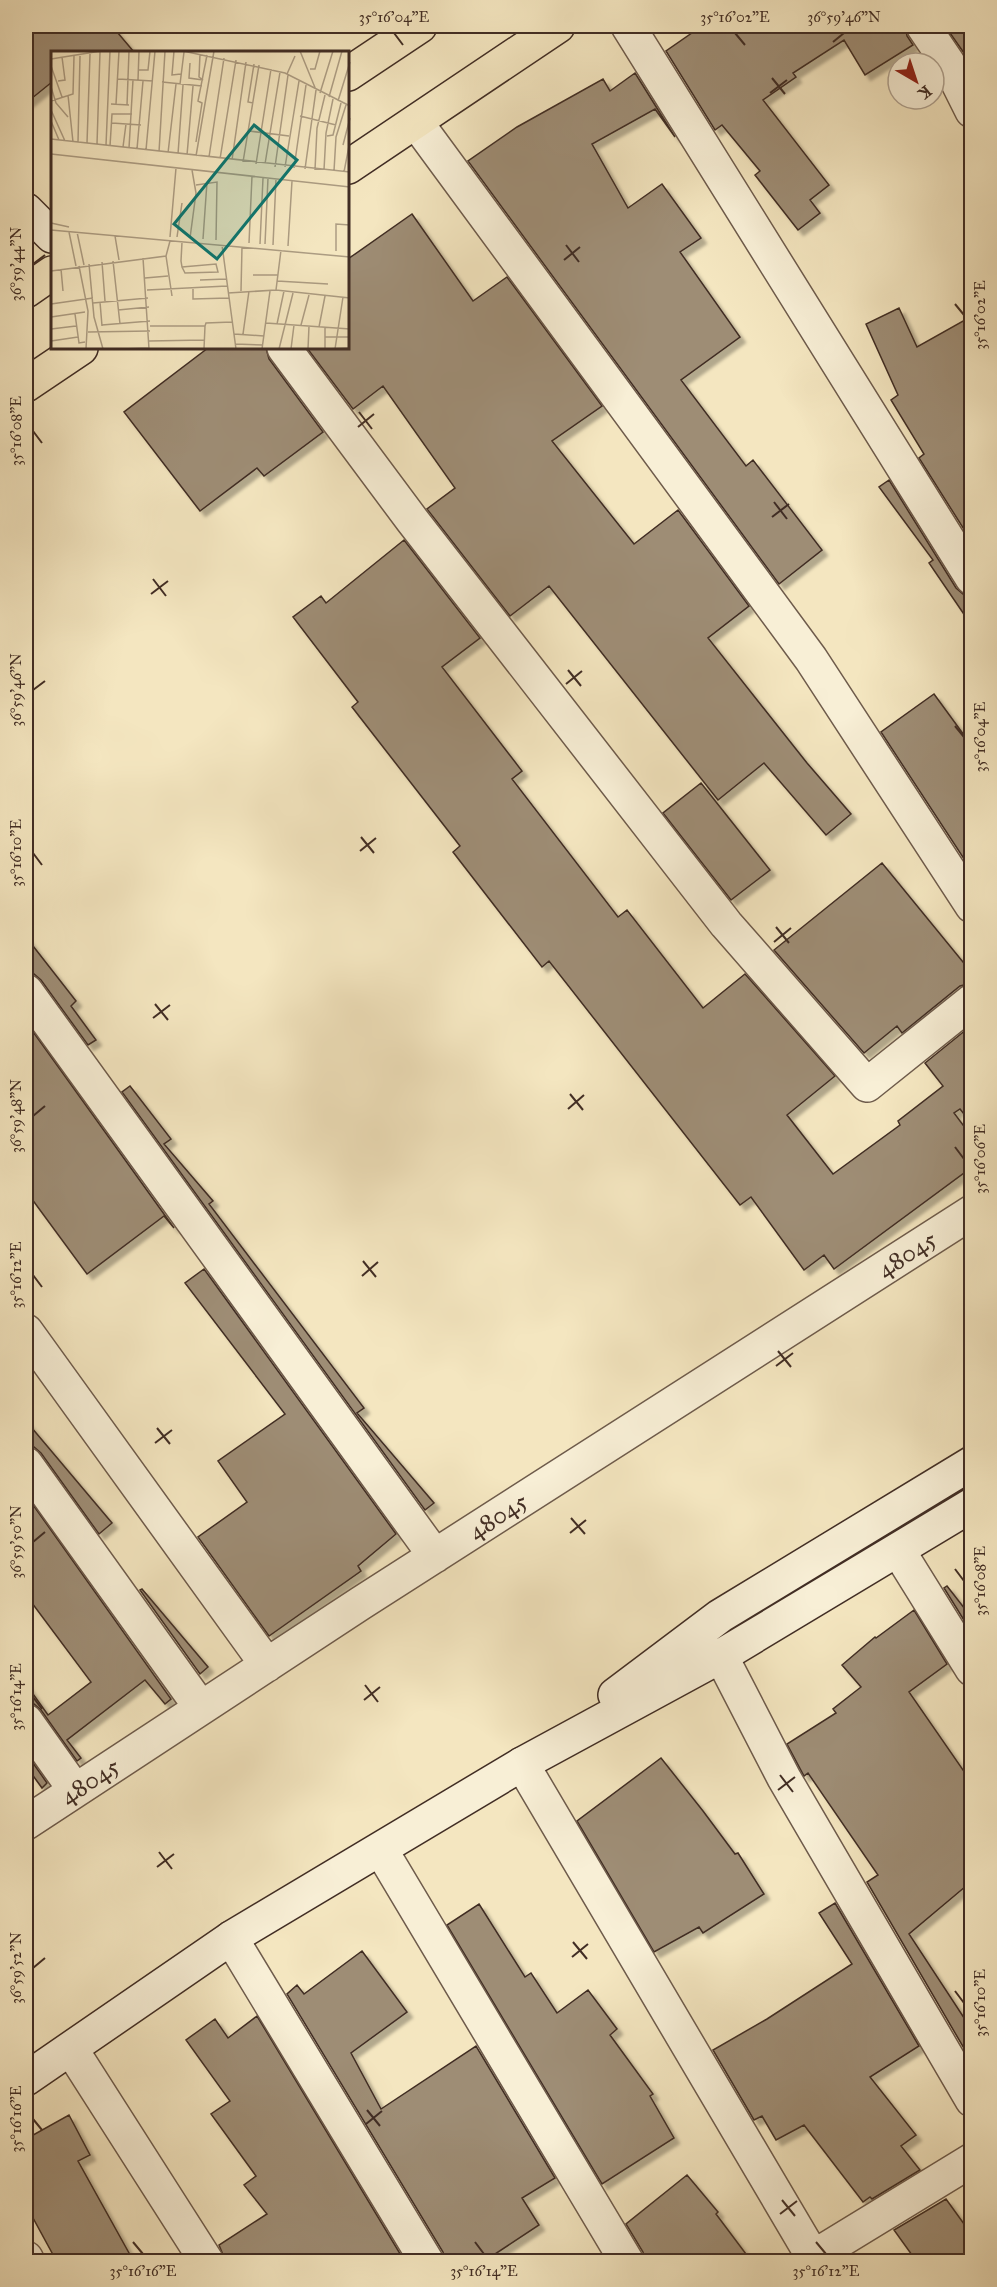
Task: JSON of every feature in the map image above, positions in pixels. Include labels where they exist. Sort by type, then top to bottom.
[{"type":"highway","points":[[350,73],[420,26]]},
{"type":"highway","points":[[350,166],[558,26]]},
{"type":"highway","points":[[26,291],[51,274]]},
{"type":"highway","points":[[26,385],[78,350]]},
{"type":"street","points":[[628,26],[972,578]]},
{"type":"street","points":[[922,26],[948,63],[972,111]]},
{"type":"street","points":[[416,122],[811,659],[972,906]]},
{"type":"street","points":[[26,210],[51,235]]},
{"type":"street","points":[[285,350],[419,529],[726,924],[867,1085],[972,1001]]},
{"type":"street","points":[[26,991],[435,1556]]},
{"type":"street","name":"48045","points":[[26,1823],[201,1707],[972,1212]]},
{"type":"street","points":[[26,1331],[267,1665]]},
{"type":"street","points":[[522,1764],[720,1616],[972,1463]]},
{"type":"street","points":[[26,1464],[201,1707]]},
{"type":"street","points":[[26,2079],[231,1938],[522,1764],[721,1656],[972,1505]]},
{"type":"street","points":[[898,1550],[972,1670]]},
{"type":"street","points":[[721,1656],[784,1779],[972,2100]]},
{"type":"street","points":[[26,1722],[75,1790]]},
{"type":"street","points":[[522,1764],[812,2260],[972,2160]]},
{"type":"street","points":[[381,1850],[627,2262]]},
{"type":"street","points":[[231,1938],[426,2262]]},
{"type":"street","points":[[71,2049],[207,2262]]},
{"type":"building","points":[[26,26],[112,26],[133,51],[51,51],[51,83],[26,103]]},
{"type":"building","points":[[702,26],[905,26],[907,36],[913,45],[903,51],[886,51],[886,62],[865,75],[844,40],[793,73],[796,77],[763,100],[829,185],[810,200],[820,213],[798,230],[755,175],[760,171],[722,125],[715,130],[666,51]]},
{"type":"building","points":[[945,26],[972,26],[971,67],[964,53]]},
{"type":"building","points":[[635,73],[675,137],[655,109],[592,144],[628,208],[662,184],[701,238],[680,252],[740,337],[681,380],[746,466],[753,460],[822,550],[779,584],[468,161],[517,127],[603,79],[610,91]]},
{"type":"building","points":[[412,214],[473,301],[507,277],[602,406],[552,441],[634,544],[678,510],[749,606],[708,638],[807,763],[851,814],[826,835],[764,763],[718,800],[549,586],[510,616],[427,509],[455,488],[383,386],[353,409],[309,350],[350,350],[350,258]]},
{"type":"building","points":[[899,308],[917,347],[972,316],[972,542],[919,458],[924,454],[891,400],[898,395],[866,324]]},
{"type":"building","points":[[205,350],[267,350],[269,359],[323,432],[264,476],[257,468],[200,511],[124,412]]},
{"type":"building","points":[[889,480],[956,588],[972,597],[972,626],[929,563],[933,560],[879,487]]},
{"type":"building","points":[[404,540],[480,638],[442,667],[522,771],[512,779],[618,917],[627,910],[703,1008],[745,974],[835,1076],[787,1115],[833,1174],[900,1125],[898,1121],[943,1086],[925,1063],[972,1025],[972,1124],[960,1109],[954,1113],[972,1137],[972,1167],[834,1269],[824,1255],[804,1270],[751,1197],[740,1205],[549,961],[542,967],[453,852],[460,846],[352,707],[358,702],[293,617],[321,596],[326,603]]},
{"type":"building","points":[[934,694],[972,746],[972,871],[881,732]]},
{"type":"building","points":[[701,783],[770,870],[731,900],[663,813]]},
{"type":"building","points":[[882,863],[972,973],[972,983],[960,986],[902,1033],[897,1026],[864,1053],[774,950]]},
{"type":"building","points":[[26,937],[76,1001],[71,1006],[96,1040],[88,1045],[41,980],[34,974],[26,972]]},
{"type":"building","points":[[26,1022],[174,1228],[164,1216],[87,1274],[26,1191]]},
{"type":"building","points":[[130,1086],[171,1139],[164,1144],[213,1201],[209,1204],[364,1408],[357,1413],[434,1503],[425,1510],[122,1092]]},
{"type":"building","points":[[204,1269],[396,1534],[358,1566],[361,1571],[269,1636],[198,1537],[247,1502],[218,1461],[285,1414],[185,1283]]},
{"type":"building","points":[[26,1421],[112,1523],[99,1534],[41,1453],[34,1447],[26,1445]]},
{"type":"building","points":[[26,1495],[171,1699],[165,1704],[145,1680],[67,1740],[81,1758],[77,1761],[41,1710],[34,1704],[26,1702],[26,1684],[48,1715],[91,1682],[26,1595]]},
{"type":"building","points":[[947,1586],[972,1618],[972,1633],[944,1588]]},
{"type":"building","points":[[142,1589],[208,1667],[200,1674],[140,1590]]},
{"type":"building","points":[[914,1610],[947,1664],[909,1692],[972,1783],[972,1881],[909,1934],[972,2030],[972,2062],[867,1882],[878,1875],[808,1773],[804,1776],[787,1744],[836,1713],[833,1709],[861,1687],[842,1665],[875,1637]]},
{"type":"building","points":[[26,1753],[47,1783],[42,1788],[26,1766]]},
{"type":"building","points":[[661,1758],[735,1854],[738,1853],[764,1894],[703,1933],[699,1927],[654,1952],[577,1821]]},
{"type":"building","points":[[835,1903],[919,2046],[870,2077],[916,2135],[901,2146],[920,2170],[863,2202],[804,2125],[776,2140],[762,2116],[754,2120],[713,2050],[767,2019],[852,1964],[819,1913]]},
{"type":"building","points":[[479,1904],[525,1977],[531,1973],[557,2013],[588,1990],[617,2029],[610,2035],[653,2094],[650,2096],[674,2138],[602,2184],[447,1925]]},
{"type":"building","points":[[362,1951],[407,2012],[351,2053],[381,2109],[476,2046],[555,2178],[522,2198],[539,2225],[483,2262],[446,2262],[443,2252],[287,1994],[297,1985],[304,1994]]},
{"type":"building","points":[[257,2016],[405,2262],[226,2262],[219,2245],[267,2214],[244,2185],[256,2176],[211,2114],[230,2101],[186,2040],[215,2019],[228,2038]]},
{"type":"building","points":[[69,2115],[90,2155],[78,2161],[134,2262],[57,2262],[26,2205],[26,2139]]},
{"type":"building","points":[[687,2175],[718,2212],[716,2214],[752,2262],[646,2262],[643,2252],[626,2224]]},
{"type":"building","points":[[946,2199],[972,2235],[972,2262],[917,2262],[894,2230]]}]
